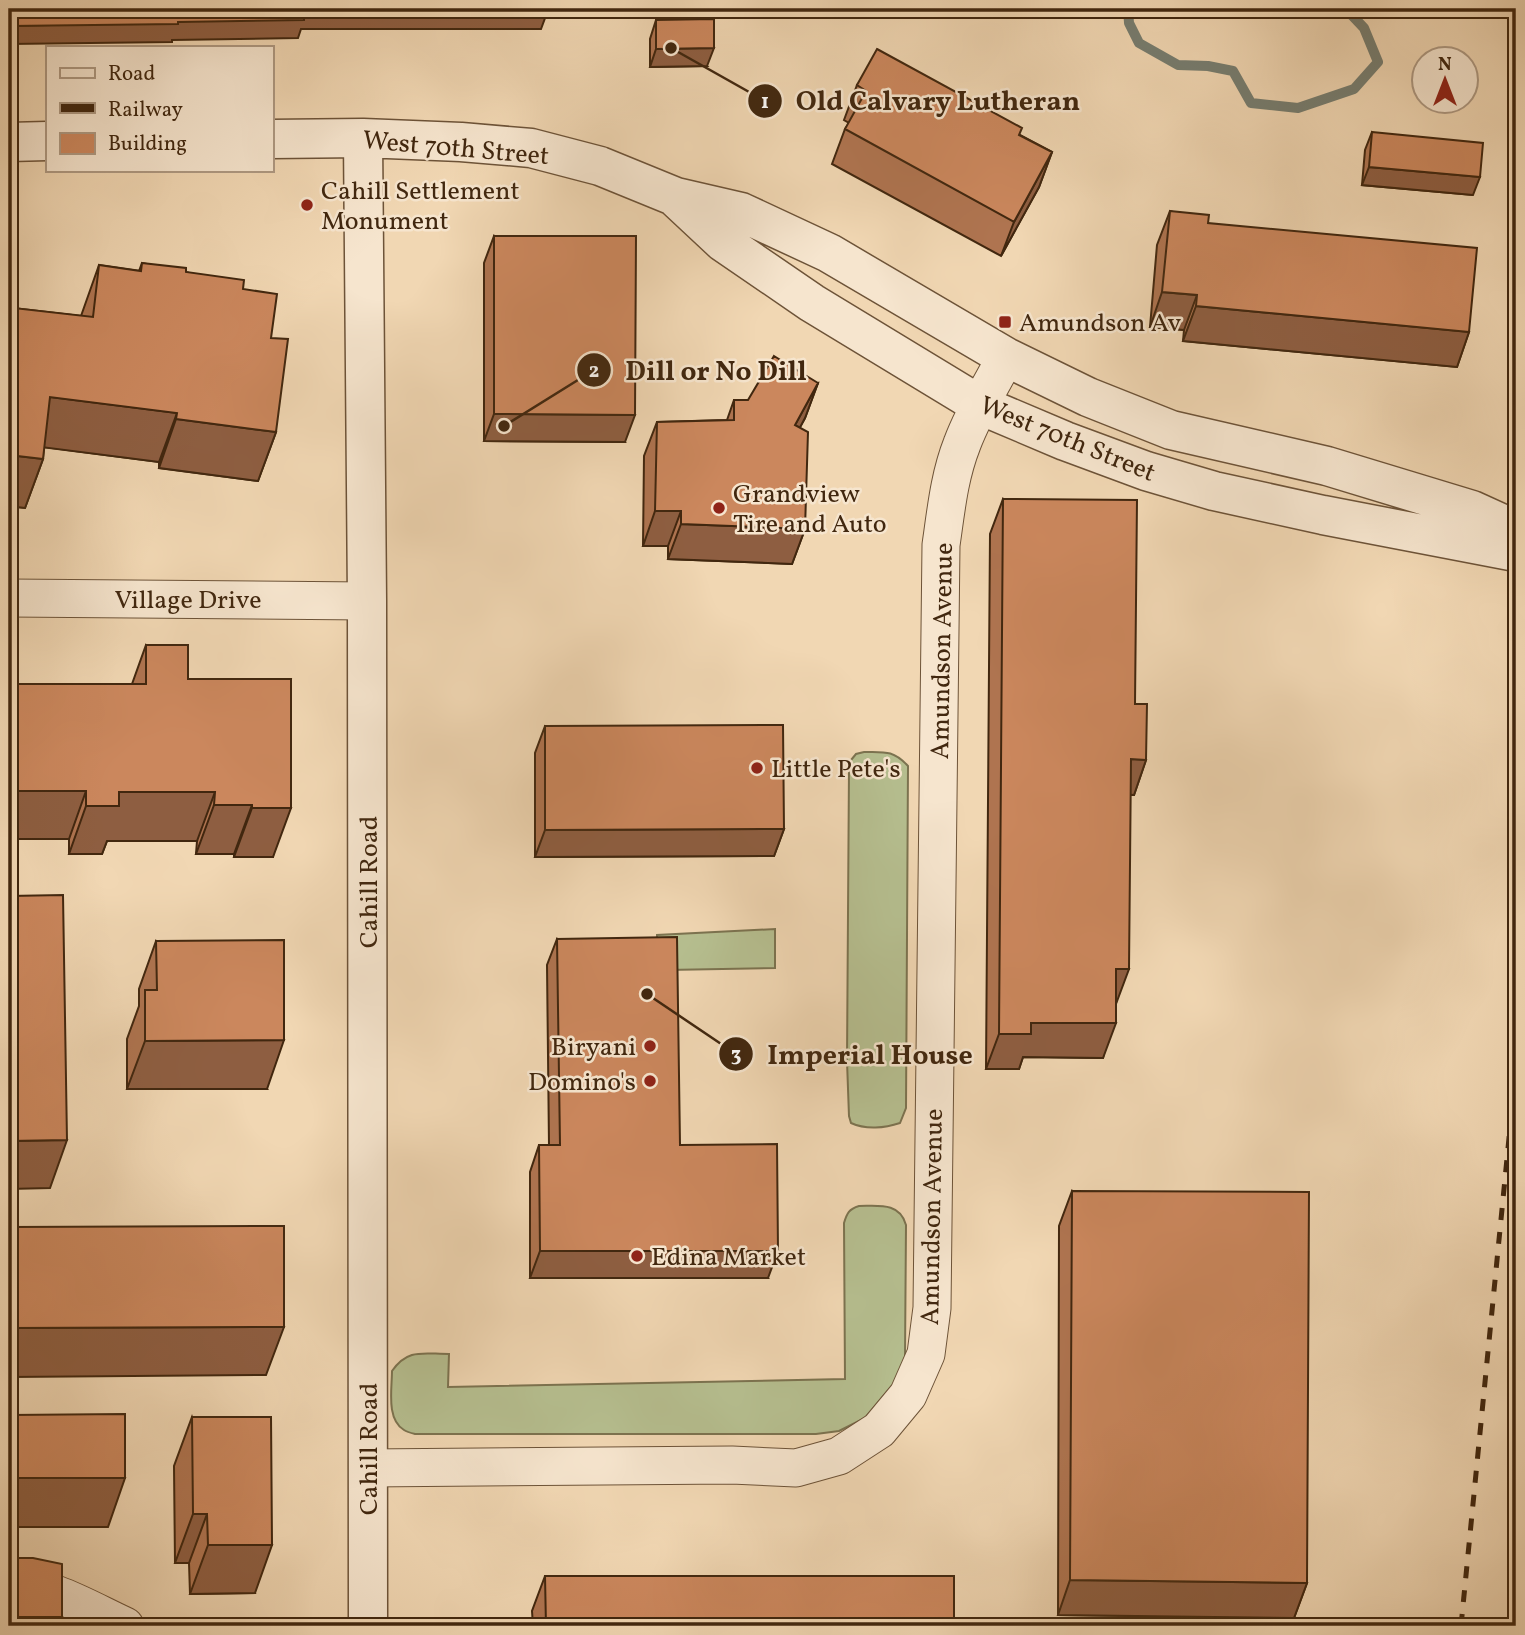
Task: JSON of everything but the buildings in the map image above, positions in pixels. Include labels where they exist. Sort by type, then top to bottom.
[{"type":"street","name":"West 70th Street","points":[[273,139],[363,138],[461,142],[531,148],[600,166],[676,197],[741,212],[829,253],[1006,357],[1088,397],[1171,430],[1327,466],[1472,510],[1516,530]]},
{"type":"street","name":"Cahill Road","points":[[363,138],[367,601],[368,1626]]},
{"type":"street","points":[[9,142],[46,141]]},
{"type":"street","name":"West 70th Street","points":[[676,197],[723,242],[790,288],[980,405],[1065,441],[1146,471],[1214,491],[1323,516],[1516,552]]},
{"type":"street","name":"Amundson Avenue","points":[[368,1468],[732,1465],[796,1468],[839,1456],[880,1430],[908,1395],[926,1354],[932,1308],[941,545],[947,495],[961,445],[1006,357]]},
{"type":"street","name":"Village Drive","points":[[9,598],[367,601]]},
{"type":"street","points":[[9,1586],[48,1592],[125,1626]]},
{"type":"green space","points":[[888,753],[908,766],[906,1108],[900,1123],[876,1128],[851,1123],[847,1061],[849,768],[856,754]]},
{"type":"green space","points":[[775,929],[775,968],[667,970],[656,963],[657,935]]},
{"type":"green space","points":[[859,1206],[894,1209],[899,1212],[906,1225],[905,1357],[898,1379],[865,1418],[839,1431],[816,1434],[415,1434],[404,1430],[395,1419],[391,1403],[392,1371],[404,1359],[424,1353],[449,1354],[448,1387],[845,1379],[844,1223],[849,1212]]},
{"type":"waterway","points":[[1128,9],[1129,23],[1139,43],[1178,65],[1208,66],[1233,71],[1251,103],[1298,108],[1354,89],[1378,62],[1364,28],[1346,9]]},
{"type":"railway","points":[[1461,1626],[1516,1067]]},
{"type":"place","name":"Old Calvary Lutheran","points":[[671,48]]},
{"type":"place","name":"Cahill Settlement Monument","points":[[307,205]]},
{"type":"place","name":"Amundson Av","points":[[1005,322]]},
{"type":"place","name":"Dill or No Dill","points":[[504,426]]},
{"type":"place","name":"Grandview Tire and Auto","points":[[719,508]]},
{"type":"place","name":"Little Pete's","points":[[757,768]]},
{"type":"place","name":"Imperial House","points":[[647,994]]},
{"type":"place","name":"Biryani","points":[[650,1046]]},
{"type":"place","name":"Domino's","points":[[650,1081]]},
{"type":"place","name":"Edina Market","points":[[637,1256]]}]
